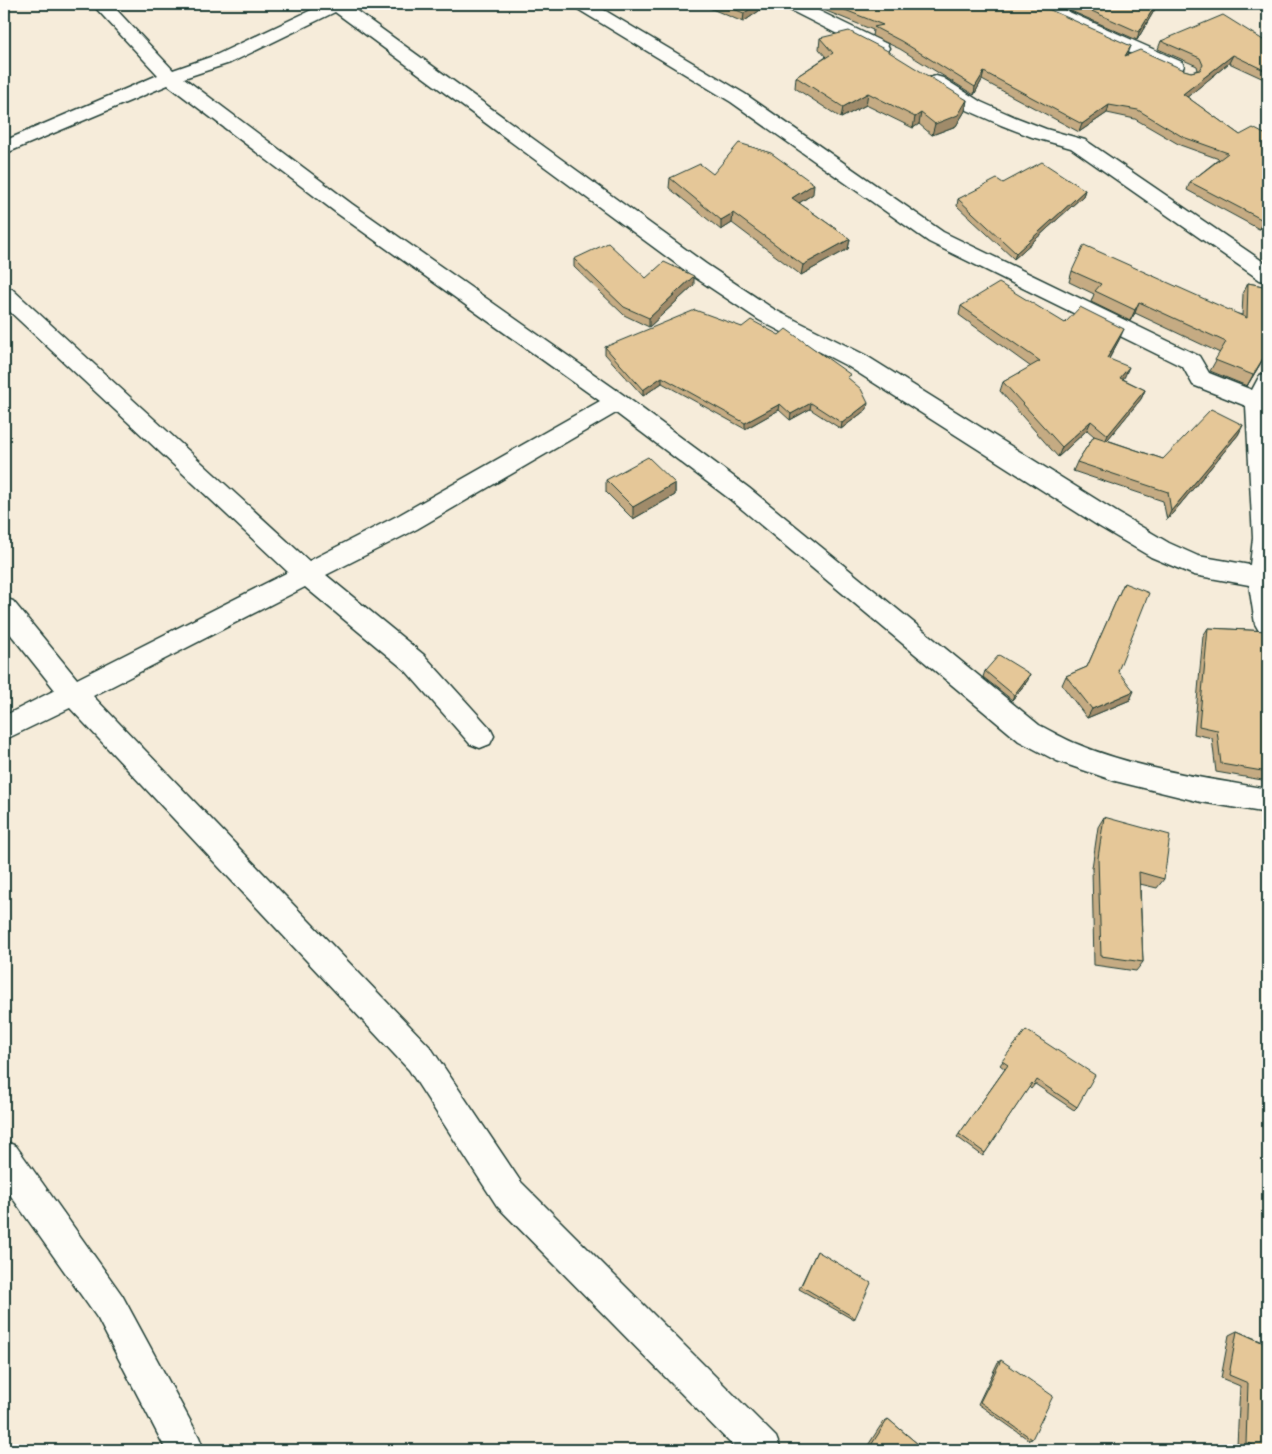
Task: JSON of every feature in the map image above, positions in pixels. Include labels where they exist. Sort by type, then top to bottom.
[{"type":"street","points":[[101,4],[170,77],[345,210],[617,402],[740,494],[1029,733],[1067,753],[1115,769],[1201,790],[1268,801]]},
{"type":"street","points":[[4,148],[170,77],[223,58],[337,4],[698,269],[767,315],[857,361],[1109,520],[1160,550],[1194,565],[1261,577]]},
{"type":"street","points":[[582,4],[738,98],[936,237],[1191,362],[1201,379],[1264,395],[1265,538],[1261,577],[1268,624]]},
{"type":"street","points":[[792,4],[892,54]]},
{"type":"street","points":[[1037,4],[1189,72]]},
{"type":"street","points":[[917,70],[974,106],[1039,133],[1078,144],[1268,275]]},
{"type":"street","points":[[4,294],[308,574],[415,663],[480,736]]},
{"type":"street","points":[[4,729],[408,522],[617,402]]},
{"type":"street","points":[[4,608],[73,693],[420,1059],[509,1194],[763,1450]]},
{"type":"street","points":[[4,1158],[110,1307],[186,1450]]},
{"type":"building","points":[[720,4],[758,4],[744,13]]},
{"type":"building","points":[[830,4],[1037,4],[1131,46],[1125,56],[1140,50],[1191,72],[1200,70],[1203,65],[1200,58],[1161,41],[1223,15],[1268,43],[1268,72],[1233,55],[1183,94],[1240,135],[1253,128],[1268,136],[1268,219],[1263,220],[1190,182],[1228,153],[1183,137],[1138,110],[1109,105],[1082,124],[984,72],[975,87],[901,41],[874,27],[883,25]]},
{"type":"building","points":[[1076,4],[1156,4],[1139,32]]},
{"type":"building","points":[[849,31],[886,50],[967,100],[958,115],[935,124],[921,113],[915,117],[868,93],[843,107],[796,77],[833,53],[820,38]]},
{"type":"building","points":[[739,143],[771,153],[814,184],[792,198],[850,239],[803,265],[733,213],[721,220],[670,178],[700,164],[713,174]]},
{"type":"building","points":[[1042,162],[1085,190],[1016,253],[958,199],[997,179],[1003,183]]},
{"type":"building","points":[[608,243],[646,278],[664,262],[694,276],[649,318],[624,307],[574,259]]},
{"type":"building","points":[[1084,245],[1247,318],[1248,283],[1268,287],[1268,350],[1253,375],[1215,360],[1226,342],[1139,302],[1135,310],[1095,291],[1101,284],[1072,271]]},
{"type":"building","points":[[999,283],[1065,323],[1080,307],[1124,329],[1107,358],[1129,367],[1120,378],[1145,390],[1108,435],[1091,421],[1062,447],[1003,382],[1040,361],[961,306]]},
{"type":"building","points":[[695,310],[742,327],[751,320],[779,335],[786,329],[851,375],[847,377],[861,389],[868,403],[842,423],[811,403],[791,414],[780,404],[745,423],[662,377],[643,390],[605,347]]},
{"type":"building","points":[[1211,409],[1243,425],[1171,511],[1168,492],[1077,462],[1094,436],[1163,459]]},
{"type":"building","points":[[648,457],[675,483],[633,507],[606,480]]},
{"type":"building","points":[[1124,583],[1149,593],[1118,671],[1134,691],[1092,709],[1066,676],[1087,667]]},
{"type":"building","points":[[1208,628],[1268,631],[1268,772],[1221,764],[1217,730],[1199,726]]},
{"type":"building","points":[[999,655],[1030,674],[1014,695],[985,671]]},
{"type":"building","points":[[1104,817],[1170,835],[1164,879],[1139,872],[1143,962],[1101,956],[1098,858]]},
{"type":"building","points":[[1026,1030],[1095,1075],[1077,1107],[1037,1080],[1034,1085],[1032,1083],[985,1153],[959,1134],[1008,1065],[1002,1061]]},
{"type":"building","points":[[817,1251],[871,1283],[855,1318],[801,1286]]},
{"type":"building","points":[[1237,1331],[1268,1345],[1268,1450],[1253,1450],[1253,1445],[1246,1443],[1248,1383],[1229,1375]]},
{"type":"building","points":[[1001,1360],[1053,1396],[1032,1439],[980,1402]]},
{"type":"building","points":[[888,1419],[925,1450],[868,1450]]}]
